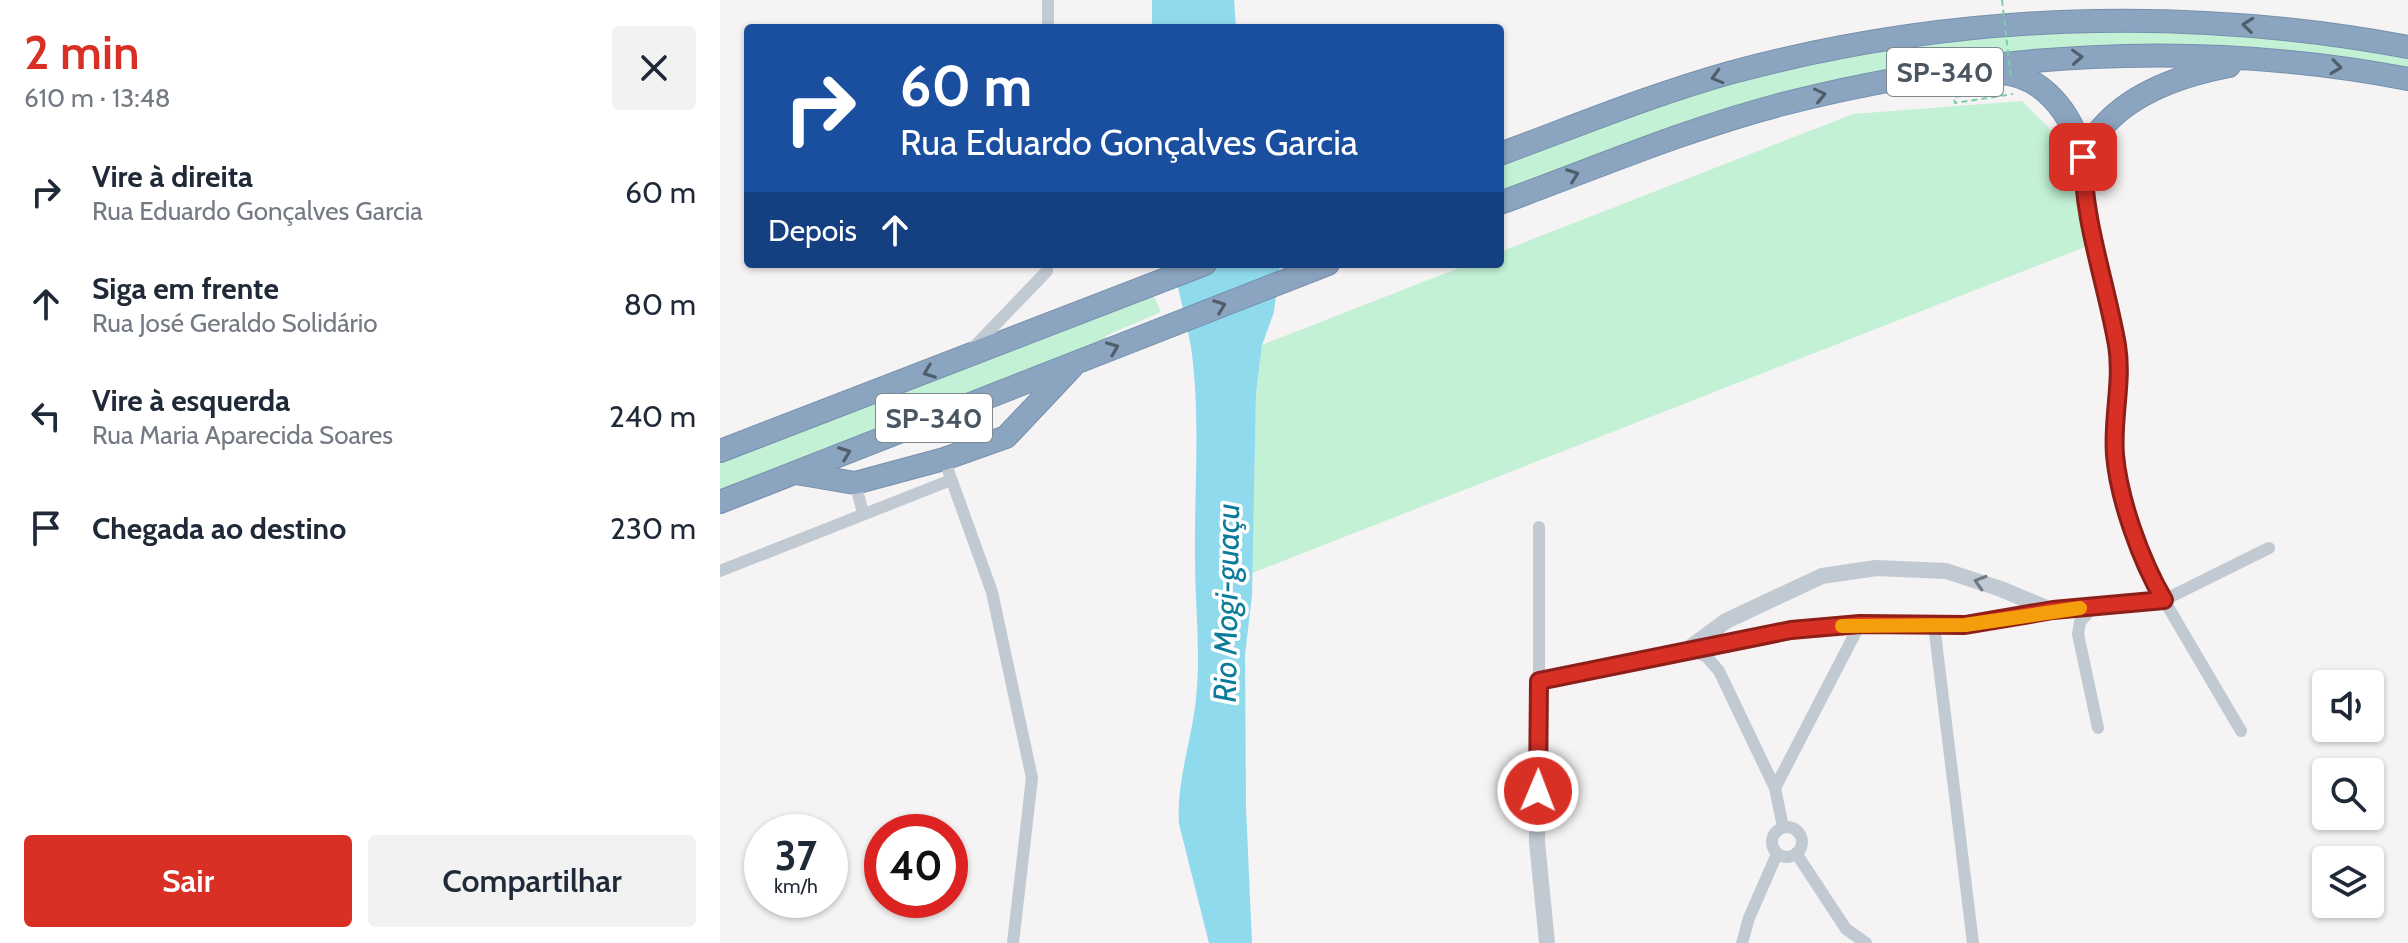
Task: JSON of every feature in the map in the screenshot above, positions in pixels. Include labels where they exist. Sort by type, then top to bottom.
[{"type":"highway","name":"SP-340","points":[[1504,153],[1674,90],[1784,60],[1879,41],[1986,27],[2083,21],[2183,21],[2241,24],[2408,47]]},
{"type":"highway","points":[[2296,31],[2374,30],[2408,35]]},
{"type":"highway","name":"SP-340","points":[[1504,202],[1720,122],[1779,105],[1904,77],[2056,58],[2123,55],[2271,60],[2408,79]]},
{"type":"highway","points":[[2083,157],[2100,130],[2122,110],[2152,90],[2208,70],[2271,60]]},
{"type":"highway","points":[[1904,77],[2006,73],[2021,78],[2040,88],[2069,118],[2083,157]]},
{"type":"highway","name":"SP-340","points":[[720,451],[1195,268]]},
{"type":"highway","name":"SP-340","points":[[720,502],[1317,268]]},
{"type":"highway","points":[[794,473],[855,483],[947,470],[1006,437],[1076,363]]},
{"type":"street","points":[[1048,0],[1048,24]]},
{"type":"street","points":[[2083,157],[2085,198],[2120,365],[2115,427],[2117,467],[2122,490],[2152,580],[2241,731]]},
{"type":"street","points":[[961,359],[1047,268]]},
{"type":"street","points":[[720,571],[863,513],[947,470],[992,592],[1032,778],[1013,943]]},
{"type":"street","points":[[855,483],[863,513]]},
{"type":"street","points":[[1539,527],[1537,842],[1547,943]]},
{"type":"street","points":[[1539,681],[1791,630],[1860,624],[1965,625],[2053,610],[2164,600],[2269,548]]},
{"type":"street","points":[[1689,649],[1726,621],[1822,576],[1876,568],[1946,571],[2053,610]]},
{"type":"street","points":[[2094,606],[2080,622],[2078,634],[2098,728]]},
{"type":"street","points":[[1775,788],[1860,624]]},
{"type":"street","points":[[1934,625],[1973,943]]},
{"type":"street","points":[[1689,649],[1707,657],[1719,671],[1775,788],[1783,827]]},
{"type":"street","points":[[1790,827],[1800,835],[1800,848],[1796,853],[1784,857],[1777,854],[1771,842],[1777,830],[1790,827]]},
{"type":"street","points":[[1796,853],[1846,929],[1866,943]]},
{"type":"street","points":[[1742,943],[1749,918],[1777,854]]},
{"type":"path","points":[[2002,0],[2012,89],[1954,97],[1955,103],[2013,94]]},
{"type":"green space","points":[[2031,31],[2227,31],[2408,54],[2408,71],[1999,55],[1504,193],[1504,162],[1699,90],[1845,55]]},
{"type":"green space","points":[[2022,101],[2067,146],[2085,247],[1252,573],[1256,393],[1262,345],[1459,268],[1504,268],[1504,250],[1853,114]]},
{"type":"green space","points":[[1152,292],[1161,312],[1105,336],[1108,342],[720,492],[720,460]]},
{"type":"water","points":[[1152,0],[1234,0],[1236,24],[1152,24]]},
{"type":"water","name":"Rio Mogi-guaçu","points":[[1173,268],[1280,268],[1274,312],[1262,345],[1256,393],[1252,595],[1245,655],[1246,808],[1252,943],[1209,943],[1179,824],[1182,777],[1194,714],[1198,646],[1194,373]]},
{"type":"slow traffic","points":[[1842,626],[1965,625],[2080,608]]},
{"type":"route","points":[[1538,791],[1539,681],[1791,630],[1860,624],[1965,625],[2053,610],[2164,600],[2142,554],[2115,456],[2120,365],[2085,198],[2083,157]]}]
